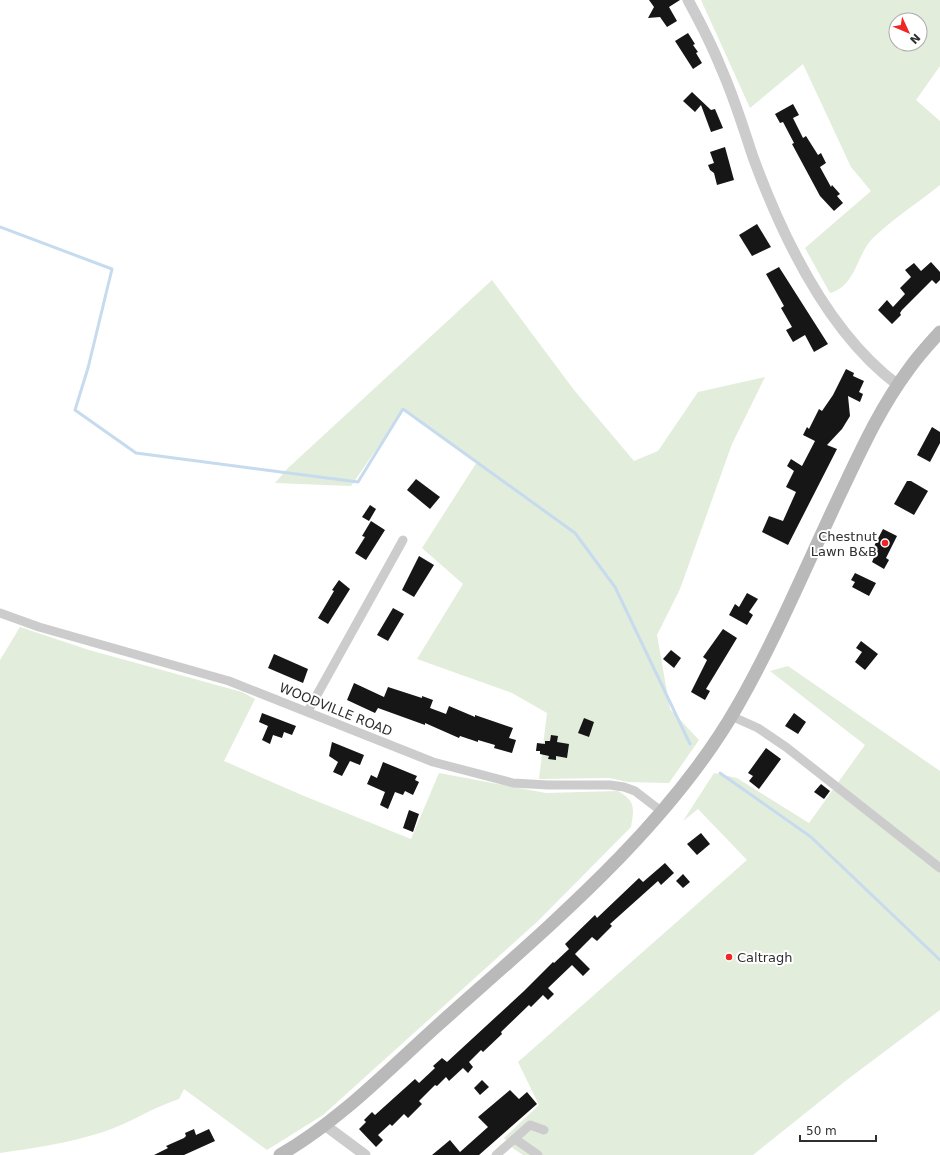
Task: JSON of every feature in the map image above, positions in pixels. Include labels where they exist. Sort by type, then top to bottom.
[{"type":"main road","points":[[280,1155],[326,1126],[541,932],[607,870],[661,811],[691,774],[731,716],[757,669],[876,420],[898,384],[940,332]]},
{"type":"street","points":[[688,0],[722,68],[765,186],[782,227],[809,280],[844,329],[874,365],[898,384]]},
{"type":"street","points":[[308,712],[403,540]]},
{"type":"street","name":"WOODVILLE ROAD","points":[[0,613],[39,627],[228,681],[433,762],[513,783],[548,785],[610,785],[624,787],[635,791],[661,811]]},
{"type":"street","points":[[731,716],[758,728],[786,747],[940,868]]},
{"type":"street","points":[[326,1126],[365,1155]]},
{"type":"street","points":[[496,1155],[530,1126],[544,1130]]},
{"type":"street","points":[[515,1138],[538,1155]]},
{"type":"green space","points":[[701,0],[940,0],[940,66],[916,100],[940,121],[940,185],[896,218],[872,239],[862,254],[855,270],[845,284],[839,289],[830,293],[805,248],[871,191],[851,167],[803,64],[750,108]]},
{"type":"green space","points":[[492,280],[574,390],[634,461],[658,451],[698,392],[765,377],[732,444],[680,589],[657,635],[670,709],[699,740],[669,783],[628,782],[609,778],[539,779],[547,713],[512,693],[417,659],[463,584],[422,548],[477,462],[404,409],[351,486],[275,483],[287,469]]},
{"type":"green space","points":[[20,627],[89,650],[242,692],[255,699],[224,761],[304,796],[411,839],[439,773],[546,793],[618,791],[631,802],[633,815],[631,827],[538,921],[323,1115],[267,1150],[184,1089],[179,1099],[160,1106],[113,1129],[65,1142],[0,1153],[0,660]]},
{"type":"green space","points":[[788,666],[940,771],[940,1010],[848,1079],[753,1155],[523,1155],[514,1149],[504,1138],[539,1105],[518,1062],[747,860],[698,809],[683,821],[714,773],[737,778],[809,823],[865,745],[770,671]]},
{"type":"building","points":[[649,0],[680,0],[669,7],[677,21],[667,27],[660,17],[648,18],[654,7]]},
{"type":"building","points":[[688,33],[695,44],[693,45],[698,52],[696,53],[702,63],[693,69],[675,41]]},
{"type":"building","points":[[692,92],[711,110],[715,109],[723,128],[711,132],[701,105],[695,112],[683,101]]},
{"type":"building","points":[[793,104],[799,115],[793,118],[803,138],[806,136],[818,155],[821,153],[826,163],[820,167],[831,187],[832,185],[840,194],[837,196],[843,203],[834,211],[820,196],[792,144],[794,143],[783,122],[780,123],[775,114]]},
{"type":"building","points":[[725,147],[734,180],[717,185],[714,173],[710,170],[708,165],[714,163],[710,152]]},
{"type":"building","points":[[757,224],[771,247],[752,256],[739,235]]},
{"type":"building","points":[[931,262],[940,272],[940,280],[936,284],[932,280],[902,310],[900,313],[901,315],[892,324],[878,310],[887,300],[893,307],[905,294],[900,288],[911,277],[905,270],[914,263],[921,271]]},
{"type":"building","points":[[779,267],[828,344],[814,352],[805,335],[793,342],[786,330],[792,327],[781,308],[784,306],[766,274]]},
{"type":"building","points":[[846,369],[854,373],[853,376],[864,381],[859,392],[863,394],[860,402],[848,396],[850,416],[842,429],[827,445],[837,449],[788,545],[762,532],[769,516],[783,521],[796,492],[786,487],[794,471],[787,466],[791,459],[802,466],[815,441],[803,435],[807,427],[809,429],[819,409],[822,411],[833,395]]},
{"type":"building","points":[[932,427],[940,432],[940,443],[930,462],[917,455]]},
{"type":"building","points":[[416,479],[440,497],[430,509],[407,490]]},
{"type":"building","points":[[907,481],[911,481],[928,491],[914,515],[894,504]]},
{"type":"building","points":[[370,505],[376,509],[369,521],[362,517]]},
{"type":"building","points":[[371,521],[385,530],[366,560],[355,553],[365,537],[362,536]]},
{"type":"building","name":"Chestnut Lawn B&B","points":[[883,529],[897,536],[886,558],[889,560],[884,569],[872,562],[876,553],[872,550]]},
{"type":"building","points":[[419,556],[434,565],[414,597],[402,590]]},
{"type":"building","points":[[855,573],[876,583],[869,596],[852,587],[855,582],[851,580]]},
{"type":"building","points":[[339,580],[350,589],[328,624],[318,618],[334,591],[332,590]]},
{"type":"building","points":[[747,593],[758,599],[749,612],[753,615],[747,625],[729,615],[735,604],[739,607]]},
{"type":"building","points":[[393,608],[404,614],[388,641],[377,635]]},
{"type":"building","points":[[723,629],[737,638],[706,689],[710,691],[705,700],[691,692],[707,660],[703,657]]},
{"type":"building","points":[[861,641],[878,654],[865,670],[855,662],[862,652],[856,648]]},
{"type":"building","points":[[671,650],[681,658],[674,668],[663,659]]},
{"type":"building","points":[[274,654],[308,669],[303,683],[268,668]]},
{"type":"building","points":[[354,683],[384,697],[388,687],[422,698],[422,696],[433,700],[430,708],[446,714],[449,706],[475,717],[475,715],[513,728],[509,738],[516,740],[512,753],[494,748],[495,745],[478,740],[478,742],[460,736],[459,738],[425,723],[425,725],[378,708],[375,713],[347,700]]},
{"type":"building","points":[[262,713],[296,726],[292,735],[284,732],[282,738],[273,735],[270,744],[262,740],[268,726],[259,722]]},
{"type":"building","points":[[794,713],[806,722],[798,734],[785,726]]},
{"type":"building","points":[[584,718],[594,722],[589,737],[578,733]]},
{"type":"building","points":[[551,735],[558,736],[557,742],[569,744],[567,758],[556,756],[556,760],[548,759],[549,756],[540,754],[540,751],[536,751],[537,743],[545,744],[545,741],[550,741]]},
{"type":"building","points":[[332,742],[364,755],[360,765],[350,761],[342,776],[333,772],[338,762],[329,756]]},
{"type":"building","points":[[766,748],[781,759],[759,789],[749,781],[753,776],[748,773]]},
{"type":"building","points":[[383,762],[417,776],[415,780],[419,782],[413,795],[405,791],[403,795],[395,792],[388,809],[380,805],[385,792],[367,784],[371,775],[377,778]]},
{"type":"building","points":[[821,784],[830,791],[824,799],[814,792]]},
{"type":"building","points":[[409,810],[419,814],[413,832],[403,828]]},
{"type":"building","points":[[701,833],[710,844],[697,855],[687,844]]},
{"type":"building","points":[[665,863],[674,873],[661,885],[658,881],[610,924],[612,926],[597,941],[592,937],[575,954],[590,969],[583,976],[572,965],[548,988],[554,994],[548,1000],[543,995],[531,1007],[529,1005],[501,1032],[502,1034],[483,1052],[481,1050],[469,1062],[473,1067],[468,1073],[463,1068],[449,1081],[446,1077],[437,1086],[435,1085],[419,1101],[422,1104],[408,1118],[404,1114],[392,1126],[390,1124],[378,1135],[383,1140],[376,1147],[359,1129],[366,1122],[364,1120],[372,1112],[375,1115],[415,1079],[419,1083],[435,1068],[433,1066],[442,1058],[447,1062],[553,962],[554,963],[569,949],[565,944],[595,915],[597,918],[639,878],[643,882]]},
{"type":"building","points":[[683,874],[690,882],[683,888],[676,881]]},
{"type":"building","points":[[482,1080],[489,1087],[480,1095],[474,1088]]},
{"type":"building","points":[[510,1090],[519,1099],[527,1092],[537,1104],[479,1155],[432,1155],[450,1140],[460,1152],[488,1127],[478,1117]]},
{"type":"building","points":[[194,1129],[196,1135],[209,1129],[215,1141],[184,1155],[154,1155],[168,1148],[166,1146],[184,1138],[186,1136],[185,1133]]},
{"type":"waterway","points":[[0,227],[112,269],[88,368],[75,410],[136,453],[358,482],[403,409],[575,533],[615,587],[690,744]]},
{"type":"waterway","points":[[720,773],[811,837],[940,960]]},
{"type":"place","name":"Chestnut Lawn B&B","points":[[885,543]]},
{"type":"place","name":"Caltragh","points":[[729,957]]}]
